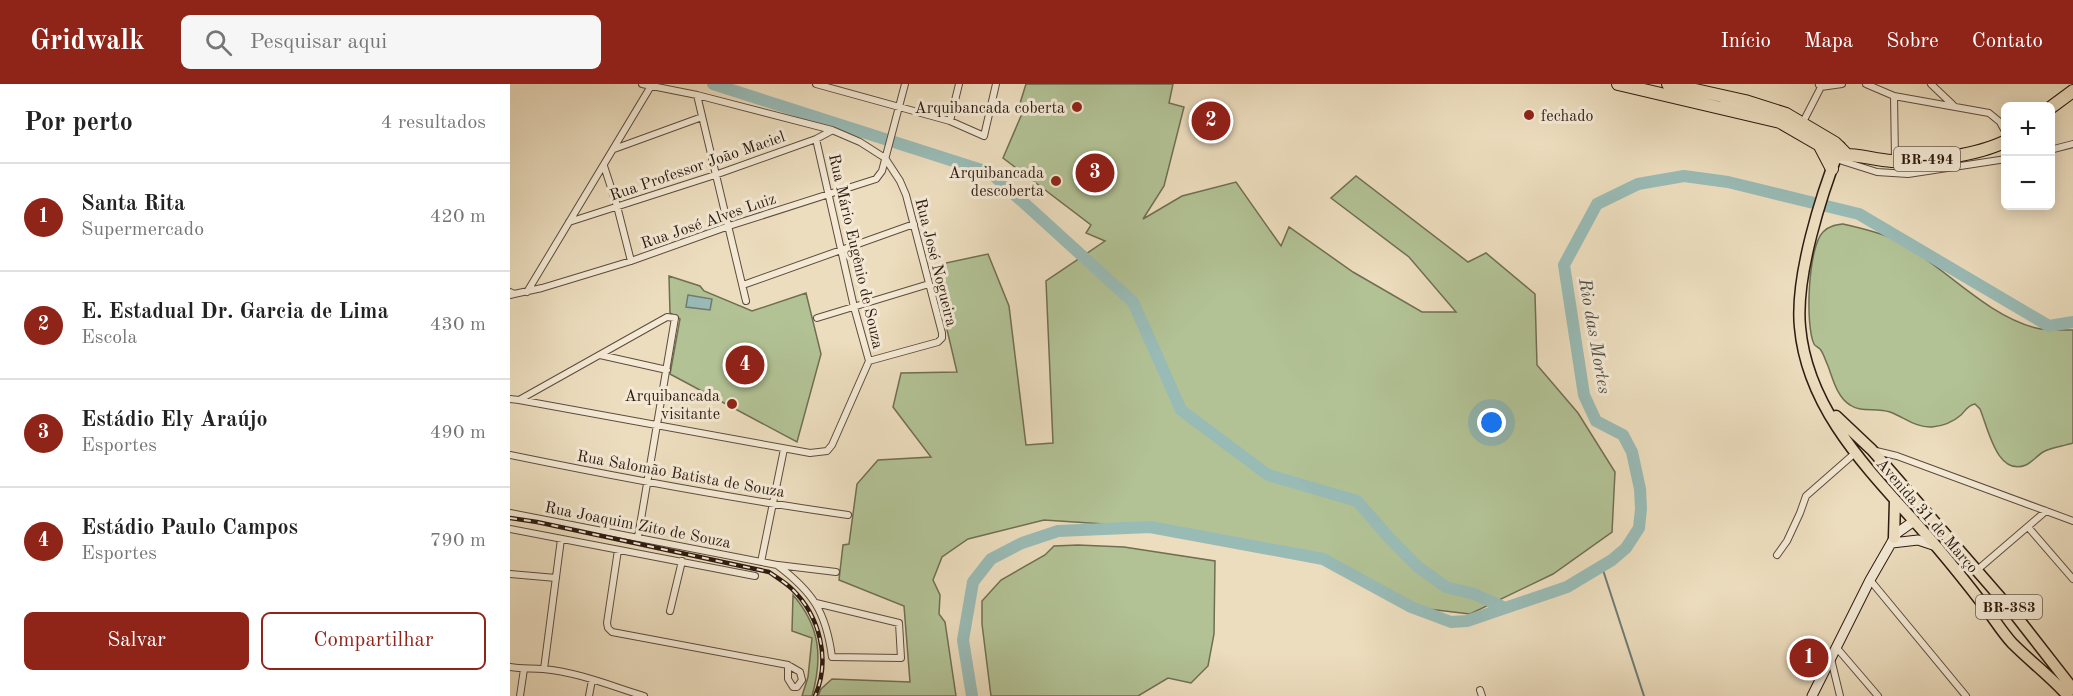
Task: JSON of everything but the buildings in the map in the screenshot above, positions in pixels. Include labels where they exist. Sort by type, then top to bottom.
[{"type":"highway","points":[[1618,84],[1659,87],[1775,109],[1803,122],[1834,156]]},
{"type":"highway","points":[[1659,87],[1780,122],[1834,156]]},
{"type":"highway","points":[[2055,104],[2073,91]]},
{"type":"highway","name":"BR-494","points":[[1834,156],[1893,161],[1978,151],[2001,143]]},
{"type":"main road","name":"Avenida 31 de Março","points":[[1834,156],[1811,239],[1799,294],[1804,357],[1821,400],[1857,456],[1936,546],[2002,630],[2068,696]]},
{"type":"main road","name":"Avenida 31 de Março","points":[[1821,400],[1872,450],[1901,483],[2013,612],[2073,689]]},
{"type":"main road","points":[[1857,456],[1872,450]]},
{"type":"main road","points":[[1893,540],[1892,497],[1901,483]]},
{"type":"main road","points":[[1812,696],[1870,580],[1893,540],[1906,525],[1919,520],[1940,528]]},
{"type":"main road","points":[[1893,540],[1918,540],[1936,546]]},
{"type":"main road","points":[[2002,630],[2009,631],[2014,627],[2013,612]]},
{"type":"street","points":[[642,84],[697,95],[832,130],[860,142],[885,158]]},
{"type":"street","points":[[816,84],[950,121],[984,136],[996,84]]},
{"type":"street","name":"Rua José Alves Luiz","points":[[512,294],[527,292],[630,261],[729,226],[876,179],[882,171],[905,84]]},
{"type":"street","points":[[950,121],[958,84]]},
{"type":"street","points":[[1641,84],[1659,87]]},
{"type":"street","points":[[1803,122],[1819,85],[1842,84]]},
{"type":"street","points":[[1866,84],[1894,96],[1989,113],[2001,124]]},
{"type":"street","points":[[1931,84],[1953,105]]},
{"type":"street","points":[[527,292],[651,86]]},
{"type":"street","points":[[697,95],[746,301]]},
{"type":"street","points":[[1893,161],[1895,159],[1894,96]]},
{"type":"street","points":[[614,149],[702,117]]},
{"type":"street","name":"Rua Professor João Maciel","points":[[568,222],[715,175],[816,139],[832,130]]},
{"type":"street","name":"Rua Mário Eugênio de Souza","points":[[784,449],[810,453],[827,451],[832,445],[869,361],[854,307],[816,139]]},
{"type":"street","points":[[2055,149],[2073,144]]},
{"type":"street","points":[[1834,156],[1877,172],[1908,174],[2001,160]]},
{"type":"street","name":"Rua José Nogueira","points":[[869,361],[938,342],[942,338],[904,189],[885,158]]},
{"type":"street","points":[[604,166],[617,206],[630,261]]},
{"type":"street","points":[[742,285],[914,224]]},
{"type":"street","points":[[817,318],[929,284]]},
{"type":"street","points":[[519,400],[666,317],[675,318],[638,537]]},
{"type":"street","points":[[600,355],[667,370]]},
{"type":"street","points":[[510,399],[784,449],[761,562]]},
{"type":"street","points":[[1872,450],[1897,456],[2073,521]]},
{"type":"street","name":"Rua Salomão Batista de Souza","points":[[510,455],[646,483],[771,505],[848,515]]},
{"type":"street","points":[[1777,555],[1787,541],[1806,496],[1857,456]]},
{"type":"street","points":[[1976,571],[2046,511]]},
{"type":"street","name":"Rua Joaquim Zito de Souza","points":[[510,513],[777,565],[837,572]]},
{"type":"street","points":[[2028,527],[2073,579]]},
{"type":"street","points":[[510,529],[755,576]]},
{"type":"street","points":[[544,669],[561,539]]},
{"type":"street","points":[[618,550],[608,628],[612,632],[788,665]]},
{"type":"street","points":[[670,611],[682,561]]},
{"type":"street","points":[[777,565],[808,591],[816,603],[824,620],[832,657],[902,658],[899,623],[816,603]]},
{"type":"street","points":[[510,574],[556,578]]},
{"type":"street","points":[[1870,580],[1966,696]]},
{"type":"street","points":[[1836,647],[1878,696]]},
{"type":"street","points":[[1831,659],[1840,696]]},
{"type":"street","points":[[510,667],[544,669],[592,680],[644,696]]},
{"type":"street","points":[[520,696],[524,669]]},
{"type":"street","points":[[589,696],[592,680]]},
{"type":"green space","points":[[1026,84],[1173,84],[1169,103],[1184,107],[1164,186],[1143,219],[1182,196],[1236,182],[1281,246],[1289,227],[1353,272],[1422,312],[1456,312],[1409,257],[1331,198],[1356,176],[1468,262],[1486,253],[1535,294],[1537,365],[1578,413],[1615,472],[1612,532],[1553,574],[1470,614],[1411,607],[1323,559],[1150,527],[1044,520],[968,539],[942,557],[933,580],[940,595],[939,614],[945,622],[956,696],[818,696],[821,689],[832,679],[910,682],[904,606],[839,580],[843,545],[849,544],[857,484],[878,460],[931,457],[893,407],[901,373],[957,372],[932,266],[988,254],[1009,306],[1026,445],[1053,443],[1046,281],[1105,241],[1086,233],[1091,225],[1003,158],[1021,116],[1017,113]]},
{"type":"green space","points":[[1843,224],[1877,232],[1896,240],[1982,301],[2018,322],[2041,329],[2073,330],[2073,443],[2052,448],[2040,454],[2029,464],[2016,467],[2001,458],[1995,449],[1980,409],[1975,404],[1951,422],[1926,427],[1895,414],[1854,407],[1846,402],[1836,387],[1823,353],[1814,344],[1809,304],[1811,269],[1818,240],[1827,228]]},
{"type":"green space","points":[[669,276],[700,286],[704,291],[752,311],[806,293],[821,354],[797,442],[670,374],[680,319],[670,313]]},
{"type":"green space","points":[[1054,546],[1124,547],[1215,561],[1214,634],[1208,666],[1191,683],[1168,678],[1138,696],[991,696],[982,624],[982,601],[1001,580],[1045,555]]},
{"type":"green space","points":[[793,595],[809,618],[817,642],[817,668],[812,696],[802,696],[808,677],[812,638],[792,631]]},
{"type":"water","points":[[688,295],[712,299],[710,310],[686,307]]},
{"type":"waterway","points":[[713,84],[991,173],[1133,302],[1181,410],[1268,475],[1357,501],[1418,567],[1446,587],[1474,594],[1503,607]]},
{"type":"waterway","name":"Rio das Mortes","points":[[972,696],[963,640],[973,582],[991,559],[1022,543],[1058,531],[1150,527],[1323,559],[1411,607],[1451,622],[1467,621],[1567,587],[1612,560],[1626,548],[1639,528],[1640,489],[1632,452],[1623,435],[1596,421],[1584,395],[1564,265],[1597,204],[1638,184],[1684,176],[1728,182],[1859,214],[2049,326],[2073,322]]},
{"type":"waterway","points":[[1602,567],[1644,696]]},
{"type":"railway","points":[[510,518],[769,572],[789,586],[802,600],[816,625],[822,653],[822,668],[815,696]]},
{"type":"place","name":"Arquibancada coberta","points":[[1077,107]]},
{"type":"place","name":"fechado","points":[[1529,115]]},
{"type":"place","name":"E. Estadual Dr. Garcia de Lima","points":[[1211,121]]},
{"type":"place","name":"Estádio Ely Araújo","points":[[1095,173]]},
{"type":"place","name":"Arquibancada descoberta","points":[[1056,181]]},
{"type":"place","name":"Estádio Paulo Campos","points":[[745,365]]},
{"type":"place","name":"Arquibancada visitante","points":[[732,404]]},
{"type":"place","name":"Santa Rita","points":[[1809,658]]}]
